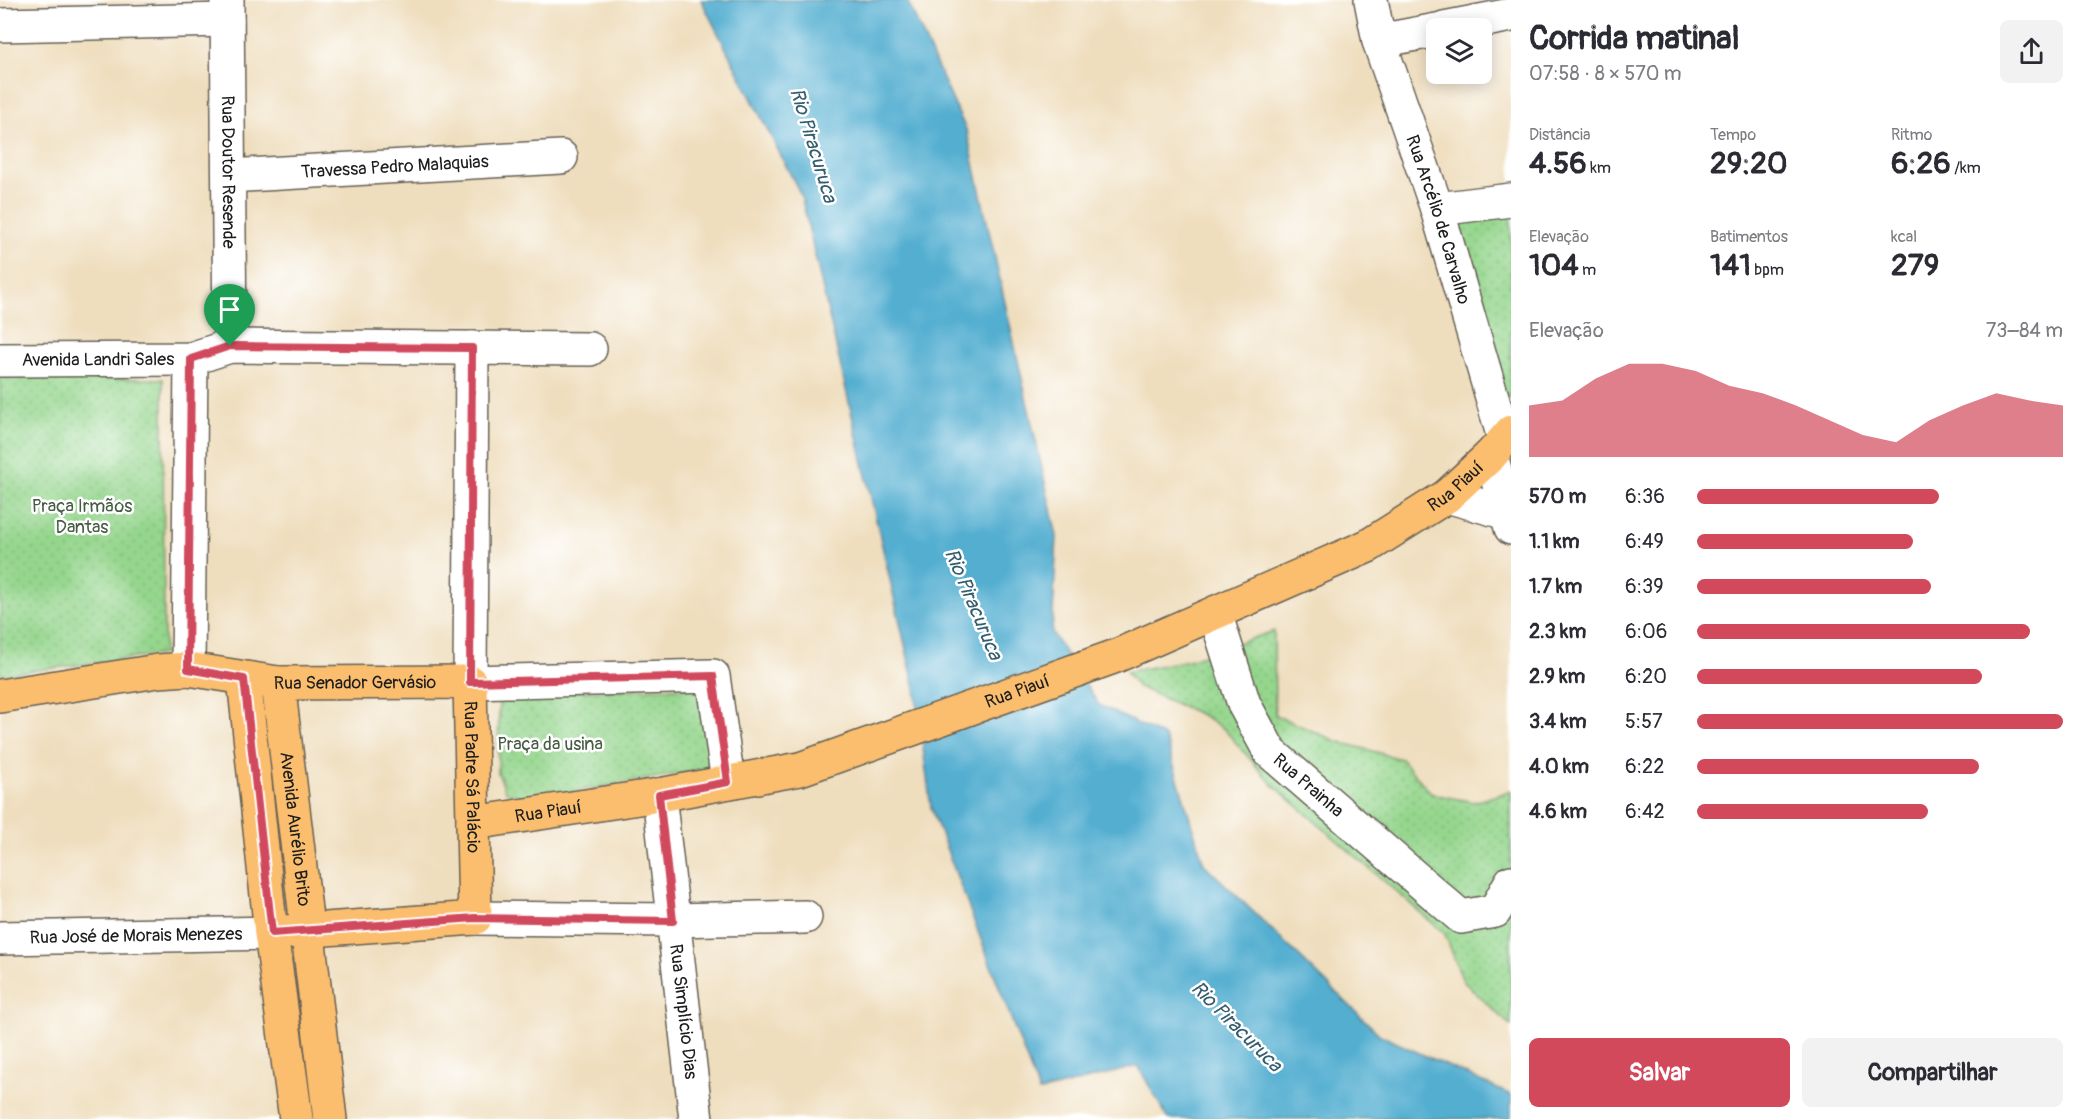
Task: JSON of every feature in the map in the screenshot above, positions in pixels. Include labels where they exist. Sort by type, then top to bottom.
[{"type":"main road","name":"Rua Piauí","points":[[473,824],[659,795],[800,769],[1116,656],[1368,546],[1447,496],[1502,442]]},
{"type":"main road","name":"Rua Senador Gervásio","points":[[0,696],[158,671],[188,669],[244,679],[278,682],[470,682]]},
{"type":"main road","name":"Avenida Aurélio Brito","points":[[244,679],[272,933],[296,1119]]},
{"type":"main road","name":"Avenida Aurélio Brito","points":[[278,682],[330,1119]]},
{"type":"main road","name":"Rua Padre Sá Palácio","points":[[470,682],[475,918]]},
{"type":"main road","points":[[272,933],[475,918]]},
{"type":"street","name":"Rua Arcélio de Carvalho","points":[[1371,0],[1379,41],[1437,209],[1502,442],[1509,521]]},
{"type":"street","points":[[0,26],[227,10]]},
{"type":"street","name":"Rua Doutor Resende","points":[[227,10],[230,346]]},
{"type":"street","points":[[1492,19],[1511,15]]},
{"type":"street","points":[[1379,41],[1426,32]]},
{"type":"street","name":"Travessa Pedro Malaquias","points":[[229,176],[561,158]]},
{"type":"street","points":[[1437,209],[1511,200]]},
{"type":"street","name":"Avenida Landri Sales","points":[[0,360],[191,359],[230,346],[590,349]]},
{"type":"street","name":"Rua Padre Sá Palácio","points":[[470,682],[472,348]]},
{"type":"street","points":[[188,669],[191,359]]},
{"type":"street","points":[[1447,496],[1509,521]]},
{"type":"street","name":"Rua Prainha","points":[[1215,613],[1244,704],[1270,752],[1461,918],[1495,911],[1511,882]]},
{"type":"street","name":"Rua Senador Gervásio","points":[[470,682],[713,676],[728,782]]},
{"type":"street","name":"Rua Simplício Dias","points":[[659,795],[696,1119]]},
{"type":"street","points":[[475,918],[673,921],[805,916]]},
{"type":"street","name":"Rua José de Morais Menezes","points":[[0,938],[272,933]]},
{"type":"green space","points":[[1511,216],[1511,397],[1503,398],[1453,220]]},
{"type":"green space","name":"Praça Irmãos Dantas","points":[[0,377],[163,379],[164,654],[0,675]]},
{"type":"green space","points":[[1274,631],[1275,715],[1336,741],[1401,759],[1432,794],[1474,802],[1511,791],[1511,1026],[1463,981],[1445,934],[1272,784],[1224,729],[1204,716],[1138,687],[1126,672],[1189,660]]},
{"type":"green space","name":"Praça da usina","points":[[698,687],[713,768],[529,799],[506,792],[498,773],[499,694]]},
{"type":"water","name":"Rio Piracuruca","points":[[701,0],[907,0],[967,132],[1057,536],[1052,633],[1099,705],[1165,737],[1204,864],[1380,1035],[1511,1095],[1511,1119],[1168,1119],[1138,1066],[1039,1092],[931,808],[915,688],[801,195]]},
{"type":"route","points":[[230,346],[472,348],[470,682],[713,676],[728,782],[659,795],[673,921],[475,918],[272,933],[244,679],[188,669],[191,359],[230,346]]}]
